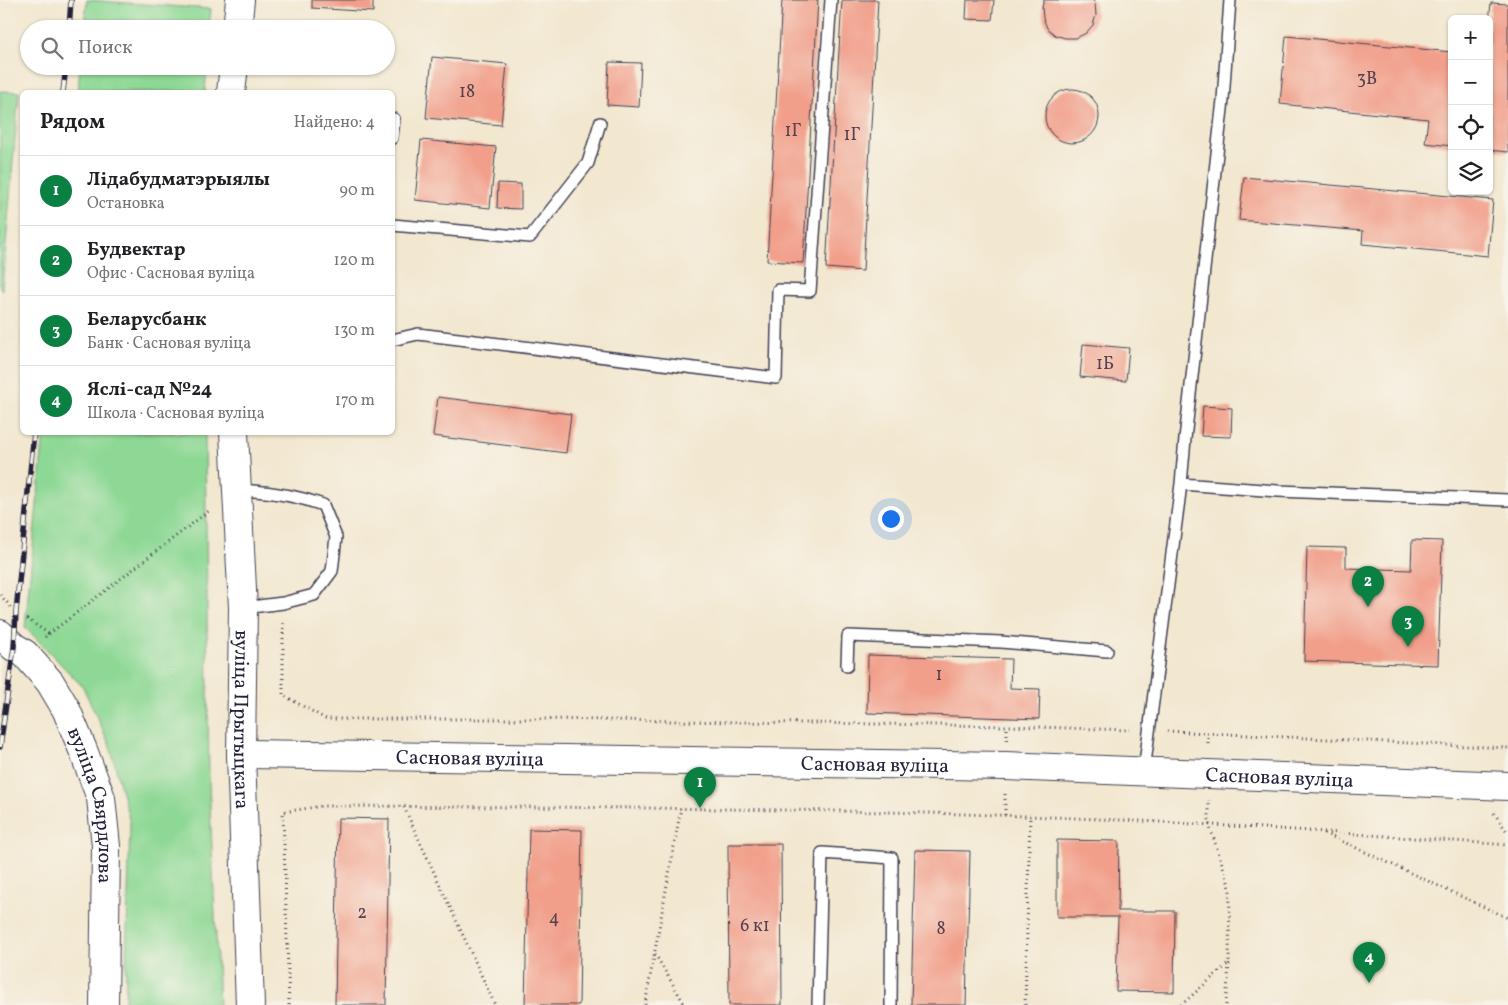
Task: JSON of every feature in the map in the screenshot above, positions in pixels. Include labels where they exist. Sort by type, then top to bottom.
[{"type":"street","points":[[238,20],[240,0]]},
{"type":"street","points":[[232,90],[233,75]]},
{"type":"street","name":"вуліца Прытыцкага","points":[[234,435],[243,608],[241,754],[250,1005]]},
{"type":"street","name":"вуліца Свярдлова","points":[[0,634],[25,654],[50,682],[66,709],[101,798],[106,846],[104,1005]]},
{"type":"street","name":"Сасновая вуліца","points":[[241,754],[1006,766],[1508,786]]},
{"type":"lane","points":[[395,339],[418,334],[776,378],[778,290],[810,291],[831,0]]},
{"type":"lane","points":[[1144,771],[1181,484],[1223,100],[1230,0]]},
{"type":"lane","points":[[395,225],[530,237],[588,163],[600,124]]},
{"type":"lane","points":[[1181,484],[1278,491],[1508,500]]},
{"type":"lane","points":[[237,490],[269,492],[301,498],[323,505],[336,537],[332,572],[314,594],[283,604],[243,608]]},
{"type":"lane","points":[[847,666],[848,636],[1001,642],[1107,651]]},
{"type":"lane","points":[[818,1005],[822,853],[892,858],[891,1005]]},
{"type":"path","points":[[25,654],[237,490]]},
{"type":"path","points":[[283,604],[283,694],[326,719],[554,719],[1007,726],[1149,730],[1508,748]]},
{"type":"path","points":[[288,1005],[283,812],[322,806],[681,808],[1030,816],[1209,824],[1508,844]]},
{"type":"path","points":[[404,806],[495,1005]]},
{"type":"path","points":[[645,1005],[681,808]]},
{"type":"path","points":[[1024,1005],[1030,816]]},
{"type":"path","points":[[1209,824],[1230,888],[1229,963],[1226,1005]]},
{"type":"path","points":[[1321,831],[1508,918]]},
{"type":"path","points":[[654,954],[686,1005]]},
{"type":"path","points":[[1181,1005],[1229,963]]},
{"type":"green space","points":[[87,0],[211,9],[210,20],[85,20]]},
{"type":"green space","points":[[79,75],[206,75],[205,90],[78,90]]},
{"type":"green space","points":[[0,91],[19,92],[2,290],[0,289]]},
{"type":"green space","points":[[44,435],[205,435],[209,782],[219,1005],[125,1005],[130,823],[110,746],[83,687],[25,627]]},
{"type":"building","points":[[312,0],[373,0],[373,12],[312,8]]},
{"type":"building","points":[[782,0],[818,0],[803,263],[767,261]]},
{"type":"building","points":[[842,0],[878,0],[863,271],[826,268]]},
{"type":"building","points":[[967,0],[994,0],[992,20],[966,19]]},
{"type":"building","points":[[1044,0],[1093,0],[1096,15],[1093,25],[1086,33],[1076,38],[1065,38],[1055,35],[1047,28],[1043,18],[1042,7]]},
{"type":"building","points":[[1491,3],[1508,4],[1508,152],[1493,150],[1493,15],[1490,15]]},
{"type":"building","points":[[1286,36],[1448,52],[1448,146],[1425,143],[1428,119],[1280,104]]},
{"type":"building","points":[[432,57],[507,64],[501,125],[426,118]]},
{"type":"building","points":[[609,62],[641,63],[639,107],[607,105]]},
{"type":"building","points":[[1072,89],[1082,91],[1091,97],[1097,106],[1099,116],[1097,126],[1091,135],[1082,141],[1072,143],[1062,141],[1053,135],[1047,126],[1045,116],[1047,106],[1053,97],[1062,91]]},
{"type":"building","points":[[421,140],[496,147],[490,208],[415,200]]},
{"type":"building","points":[[1244,177],[1493,200],[1488,256],[1362,244],[1363,231],[1239,220]]},
{"type":"building","points":[[498,183],[521,184],[521,209],[497,208]]},
{"type":"building","points":[[1083,344],[1129,348],[1126,381],[1080,377]]},
{"type":"building","points":[[438,397],[571,414],[566,453],[433,436]]},
{"type":"building","points":[[1203,406],[1232,408],[1231,437],[1201,436]]},
{"type":"building","points":[[1412,540],[1442,541],[1438,665],[1304,661],[1307,547],[1346,548],[1346,568],[1411,570]]},
{"type":"building","points":[[868,655],[1011,659],[1010,688],[1040,689],[1039,719],[867,713]]},
{"type":"building","points":[[338,818],[389,819],[386,1005],[335,1005]]},
{"type":"building","points":[[529,829],[582,830],[579,1005],[525,1005]]},
{"type":"building","points":[[1057,840],[1119,841],[1118,911],[1175,911],[1174,992],[1116,991],[1118,917],[1057,917]]},
{"type":"building","points":[[728,844],[781,844],[782,1005],[729,1005]]},
{"type":"building","points":[[915,850],[970,851],[966,1005],[911,1005]]},
{"type":"railway","points":[[70,20],[71,0]]},
{"type":"railway","points":[[63,90],[65,75]]},
{"type":"railway","points":[[0,747],[14,647],[34,435]]},
{"type":"place","name":"Будвектар","points":[[1368,607]]},
{"type":"place","name":"Беларусбанк","points":[[1408,647]]},
{"type":"place","name":"Лідабудматэрыялы","points":[[700,808]]},
{"type":"place","name":"Яслі-сад №24","points":[[1369,983]]}]
